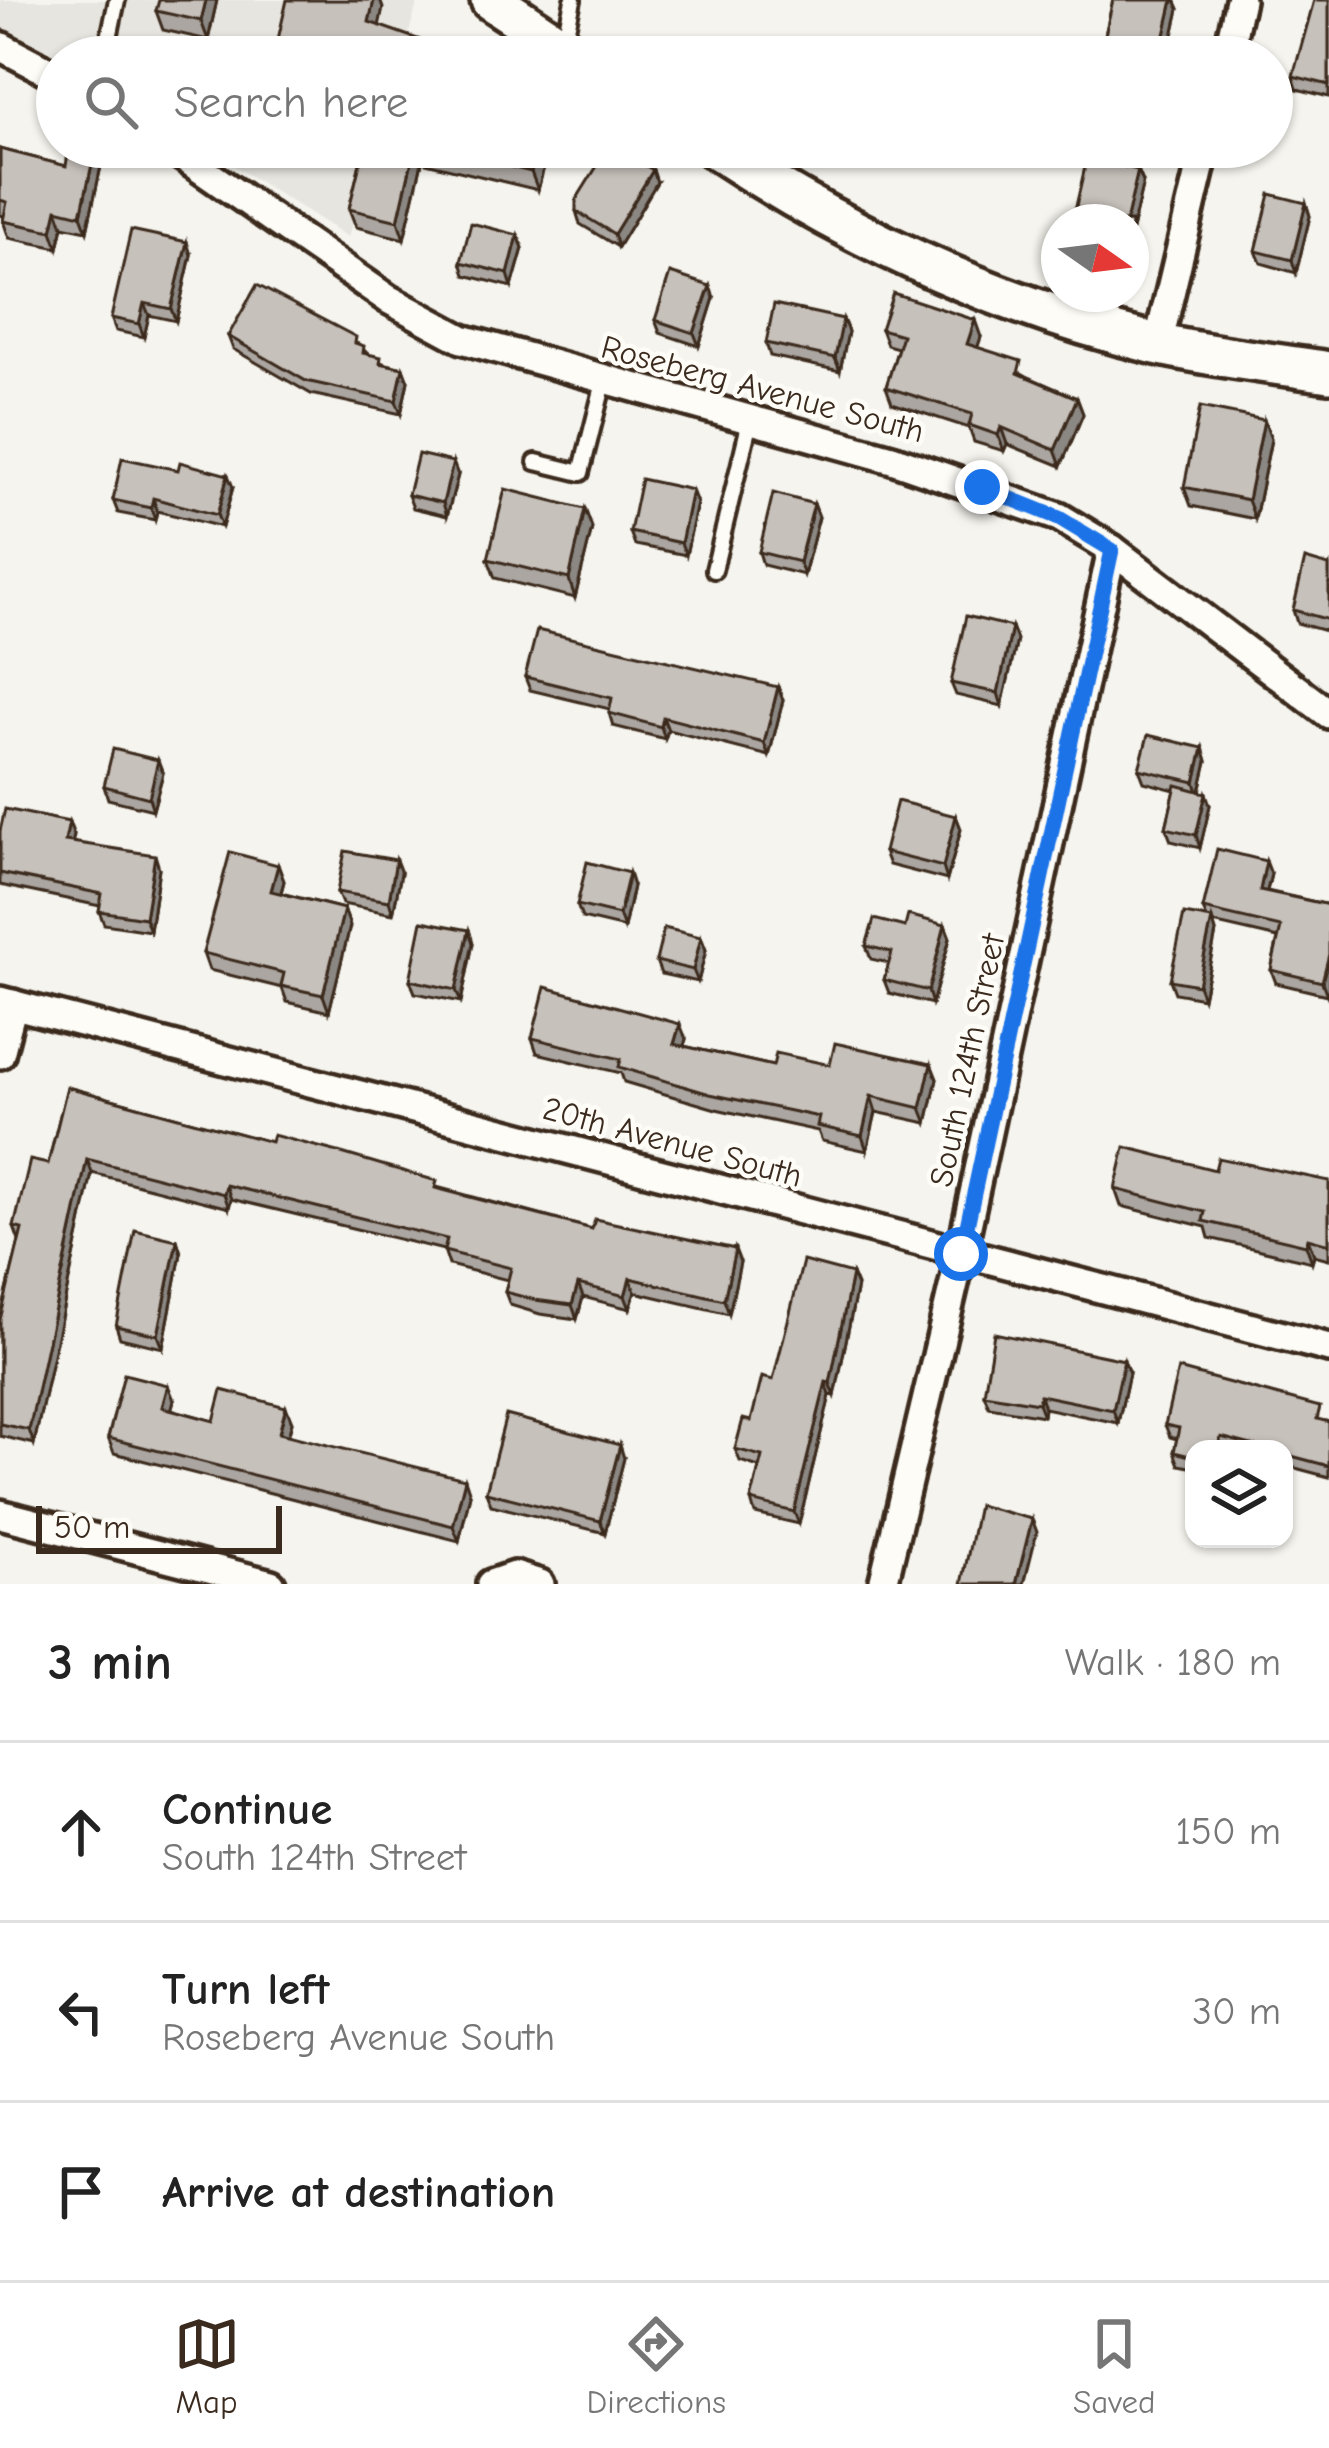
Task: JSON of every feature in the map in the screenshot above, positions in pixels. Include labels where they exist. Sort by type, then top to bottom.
[{"type":"main road","points":[[491,0],[546,36]]},
{"type":"main road","points":[[744,168],[808,210],[896,256],[1026,305],[1158,344],[1329,372]]},
{"type":"street","points":[[1232,36],[1240,0]]},
{"type":"street","points":[[0,46],[36,65]]},
{"type":"street","name":"Roseberg Avenue South","points":[[200,168],[407,310],[462,339],[982,487],[1059,518],[1112,550],[1329,714]]},
{"type":"street","points":[[1158,344],[1200,168]]},
{"type":"street","name":"South 124th Street","points":[[883,1584],[961,1254],[1112,550]]},
{"type":"street","points":[[0,1054],[6,1002]]},
{"type":"street","name":"20th Avenue South","points":[[6,1002],[1329,1348]]},
{"type":"street","points":[[0,1514],[271,1584]]},
{"type":"street","points":[[491,1584],[514,1576],[540,1584]]},
{"type":"lane","points":[[109,36],[117,0]]},
{"type":"lane","points":[[571,36],[573,0]]},
{"type":"lane","points":[[536,462],[581,473],[604,382]]},
{"type":"lane","points":[[714,570],[750,421]]},
{"type":"shaded area","points":[[0,0],[411,0],[417,4],[408,36],[36,36],[36,44],[0,26]]},
{"type":"shaded area","points":[[238,168],[369,168],[348,237]]},
{"type":"building","points":[[159,0],[206,0],[201,21],[156,11]]},
{"type":"building","points":[[287,0],[374,0],[369,22],[409,36],[279,36]]},
{"type":"building","points":[[1113,0],[1173,0],[1165,36],[1105,36]]},
{"type":"building","points":[[1314,0],[1329,0],[1329,85],[1293,76]]},
{"type":"building","points":[[0,149],[36,158],[36,168],[91,168],[81,215],[57,209],[52,231],[3,221],[7,202],[0,200]]},
{"type":"building","points":[[359,168],[410,168],[398,221],[349,209]]},
{"type":"building","points":[[596,168],[653,170],[614,234],[576,211],[576,200]]},
{"type":"building","points":[[1085,168],[1138,170],[1130,204],[1077,204]]},
{"type":"building","points":[[1270,194],[1306,203],[1292,260],[1256,251]]},
{"type":"building","points":[[471,223],[518,235],[508,274],[461,262]]},
{"type":"building","points":[[131,230],[187,242],[171,309],[144,303],[139,324],[111,318]]},
{"type":"building","points":[[670,273],[710,286],[694,333],[655,320]]},
{"type":"building","points":[[257,285],[356,337],[355,343],[364,346],[363,353],[381,357],[380,363],[403,368],[396,401],[306,381],[228,336]]},
{"type":"building","points":[[893,293],[975,320],[967,344],[1021,361],[1018,373],[1077,398],[1055,450],[1001,427],[998,435],[969,425],[972,414],[886,387],[902,335],[881,329]]},
{"type":"building","points":[[774,304],[843,319],[835,358],[766,343]]},
{"type":"building","points":[[1200,407],[1264,420],[1248,500],[1184,487]]},
{"type":"building","points":[[418,454],[453,462],[443,503],[408,495]]},
{"type":"building","points":[[122,458],[178,470],[180,462],[228,475],[217,515],[153,498],[151,508],[113,500]]},
{"type":"building","points":[[641,479],[692,490],[681,543],[630,532]]},
{"type":"building","points":[[505,489],[585,509],[569,579],[488,559]]},
{"type":"building","points":[[773,493],[814,504],[799,562],[759,552]]},
{"type":"building","points":[[1305,559],[1329,566],[1329,620],[1293,610]]},
{"type":"building","points":[[966,616],[1012,627],[998,693],[951,683]]},
{"type":"building","points":[[537,630],[778,687],[764,743],[663,717],[661,727],[609,713],[612,698],[525,677]]},
{"type":"building","points":[[1148,735],[1203,748],[1195,782],[1139,769]]},
{"type":"building","points":[[113,749],[158,760],[149,798],[104,786]]},
{"type":"building","points":[[1176,785],[1206,793],[1196,835],[1166,828]]},
{"type":"building","points":[[897,801],[956,816],[943,867],[884,852]]},
{"type":"building","points":[[5,809],[69,822],[65,841],[155,855],[145,918],[99,911],[102,894],[0,873]]},
{"type":"building","points":[[1217,849],[1266,861],[1260,890],[1329,905],[1329,954],[1322,982],[1271,970],[1281,927],[1203,909]]},
{"type":"building","points":[[345,851],[396,860],[389,901],[337,892]]},
{"type":"building","points":[[230,852],[278,865],[271,891],[344,909],[323,995],[281,986],[284,973],[203,953]]},
{"type":"building","points":[[587,862],[629,873],[619,915],[577,905]]},
{"type":"building","points":[[1184,914],[1212,919],[1198,985],[1170,980]]},
{"type":"building","points":[[908,915],[945,925],[928,991],[884,980],[892,952],[866,946],[874,919],[905,927]]},
{"type":"building","points":[[422,921],[469,930],[456,990],[410,980]]},
{"type":"building","points":[[664,928],[701,937],[693,970],[656,961]]},
{"type":"building","points":[[545,987],[680,1024],[674,1044],[773,1066],[776,1053],[830,1065],[835,1043],[931,1064],[921,1108],[871,1096],[862,1136],[817,1126],[819,1117],[710,1094],[619,1067],[621,1059],[532,1038]]},
{"type":"building","points":[[67,1087],[271,1142],[273,1135],[338,1152],[437,1181],[435,1188],[592,1229],[595,1219],[735,1249],[724,1300],[630,1278],[625,1296],[578,1284],[572,1305],[535,1300],[505,1292],[511,1268],[444,1251],[447,1239],[226,1185],[224,1194],[87,1159],[29,1430],[0,1424],[0,1320],[22,1229],[14,1227],[30,1160],[48,1164]]},
{"type":"building","points":[[1125,1147],[1215,1170],[1218,1158],[1329,1181],[1329,1244],[1308,1238],[1306,1245],[1203,1221],[1205,1212],[1115,1189]]},
{"type":"building","points":[[135,1230],[177,1240],[158,1335],[116,1326]]},
{"type":"building","points":[[803,1261],[852,1274],[830,1383],[826,1382],[794,1512],[751,1501],[762,1456],[735,1449],[743,1419],[751,1421],[762,1377],[773,1380]]},
{"type":"building","points":[[994,1333],[1124,1360],[1113,1410],[1040,1395],[1038,1403],[984,1394]]},
{"type":"building","points":[[1178,1369],[1320,1407],[1317,1419],[1329,1422],[1329,1466],[1293,1456],[1293,1440],[1185,1440],[1185,1455],[1174,1452],[1179,1428],[1165,1425]]},
{"type":"building","points":[[124,1374],[168,1385],[162,1407],[214,1421],[222,1390],[286,1407],[279,1433],[465,1479],[453,1526],[108,1438]]},
{"type":"building","points":[[506,1415],[620,1445],[600,1521],[486,1492]]},
{"type":"building","points":[[978,1505],[1032,1519],[1016,1584],[962,1584]]},
{"type":"route","points":[[961,1254],[1112,550],[1059,518],[982,487]]}]
